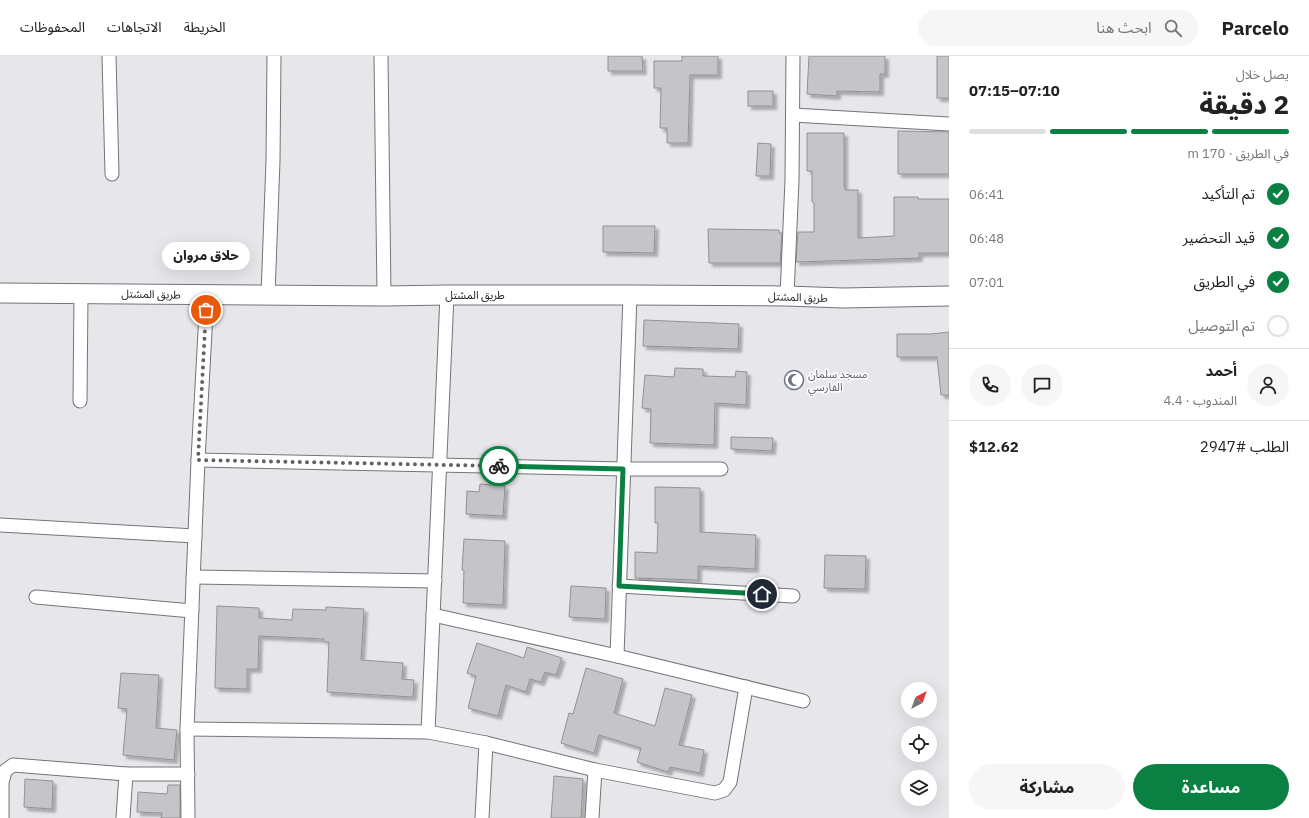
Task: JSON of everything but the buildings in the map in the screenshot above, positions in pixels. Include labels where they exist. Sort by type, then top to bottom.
[{"type":"main road","name":"طريق المشتل","points":[[0,293],[384,296],[630,295],[788,296],[843,298],[949,296]]},
{"type":"street","points":[[109,56],[112,174]]},
{"type":"street","points":[[268,295],[273,160],[274,56]]},
{"type":"street","points":[[381,56],[384,296]]},
{"type":"street","points":[[788,296],[792,180],[793,56]]},
{"type":"street","points":[[793,115],[949,124]]},
{"type":"street","points":[[80,401],[81,294]]},
{"type":"street","points":[[188,818],[187,729],[198,460],[207,295]]},
{"type":"street","points":[[428,732],[447,295]]},
{"type":"street","points":[[617,656],[630,295]]},
{"type":"street","points":[[198,460],[440,466],[721,469]]},
{"type":"street","points":[[0,525],[195,536]]},
{"type":"street","points":[[193,577],[435,581]]},
{"type":"street","points":[[619,586],[793,596]]},
{"type":"street","points":[[36,597],[192,611]]},
{"type":"street","points":[[433,615],[617,656],[802,701]]},
{"type":"street","points":[[187,729],[428,732],[486,743],[595,770],[715,793],[724,790],[730,782],[746,687]]},
{"type":"street","points":[[482,818],[486,743]]},
{"type":"street","points":[[2,818],[2,783],[5,771],[13,765],[126,774],[188,774]]},
{"type":"street","points":[[592,818],[595,770]]},
{"type":"street","points":[[123,818],[126,774]]},
{"type":"way so far","points":[[206,310],[198,460],[499,466]]},
{"type":"place","name":"حلاق مروان","points":[[206,310]]},
{"type":"place","name":"مسجد سلمان الفارسي","points":[[794,380]]},
{"type":"route","points":[[499,466],[623,469],[619,586],[762,594]]}]
